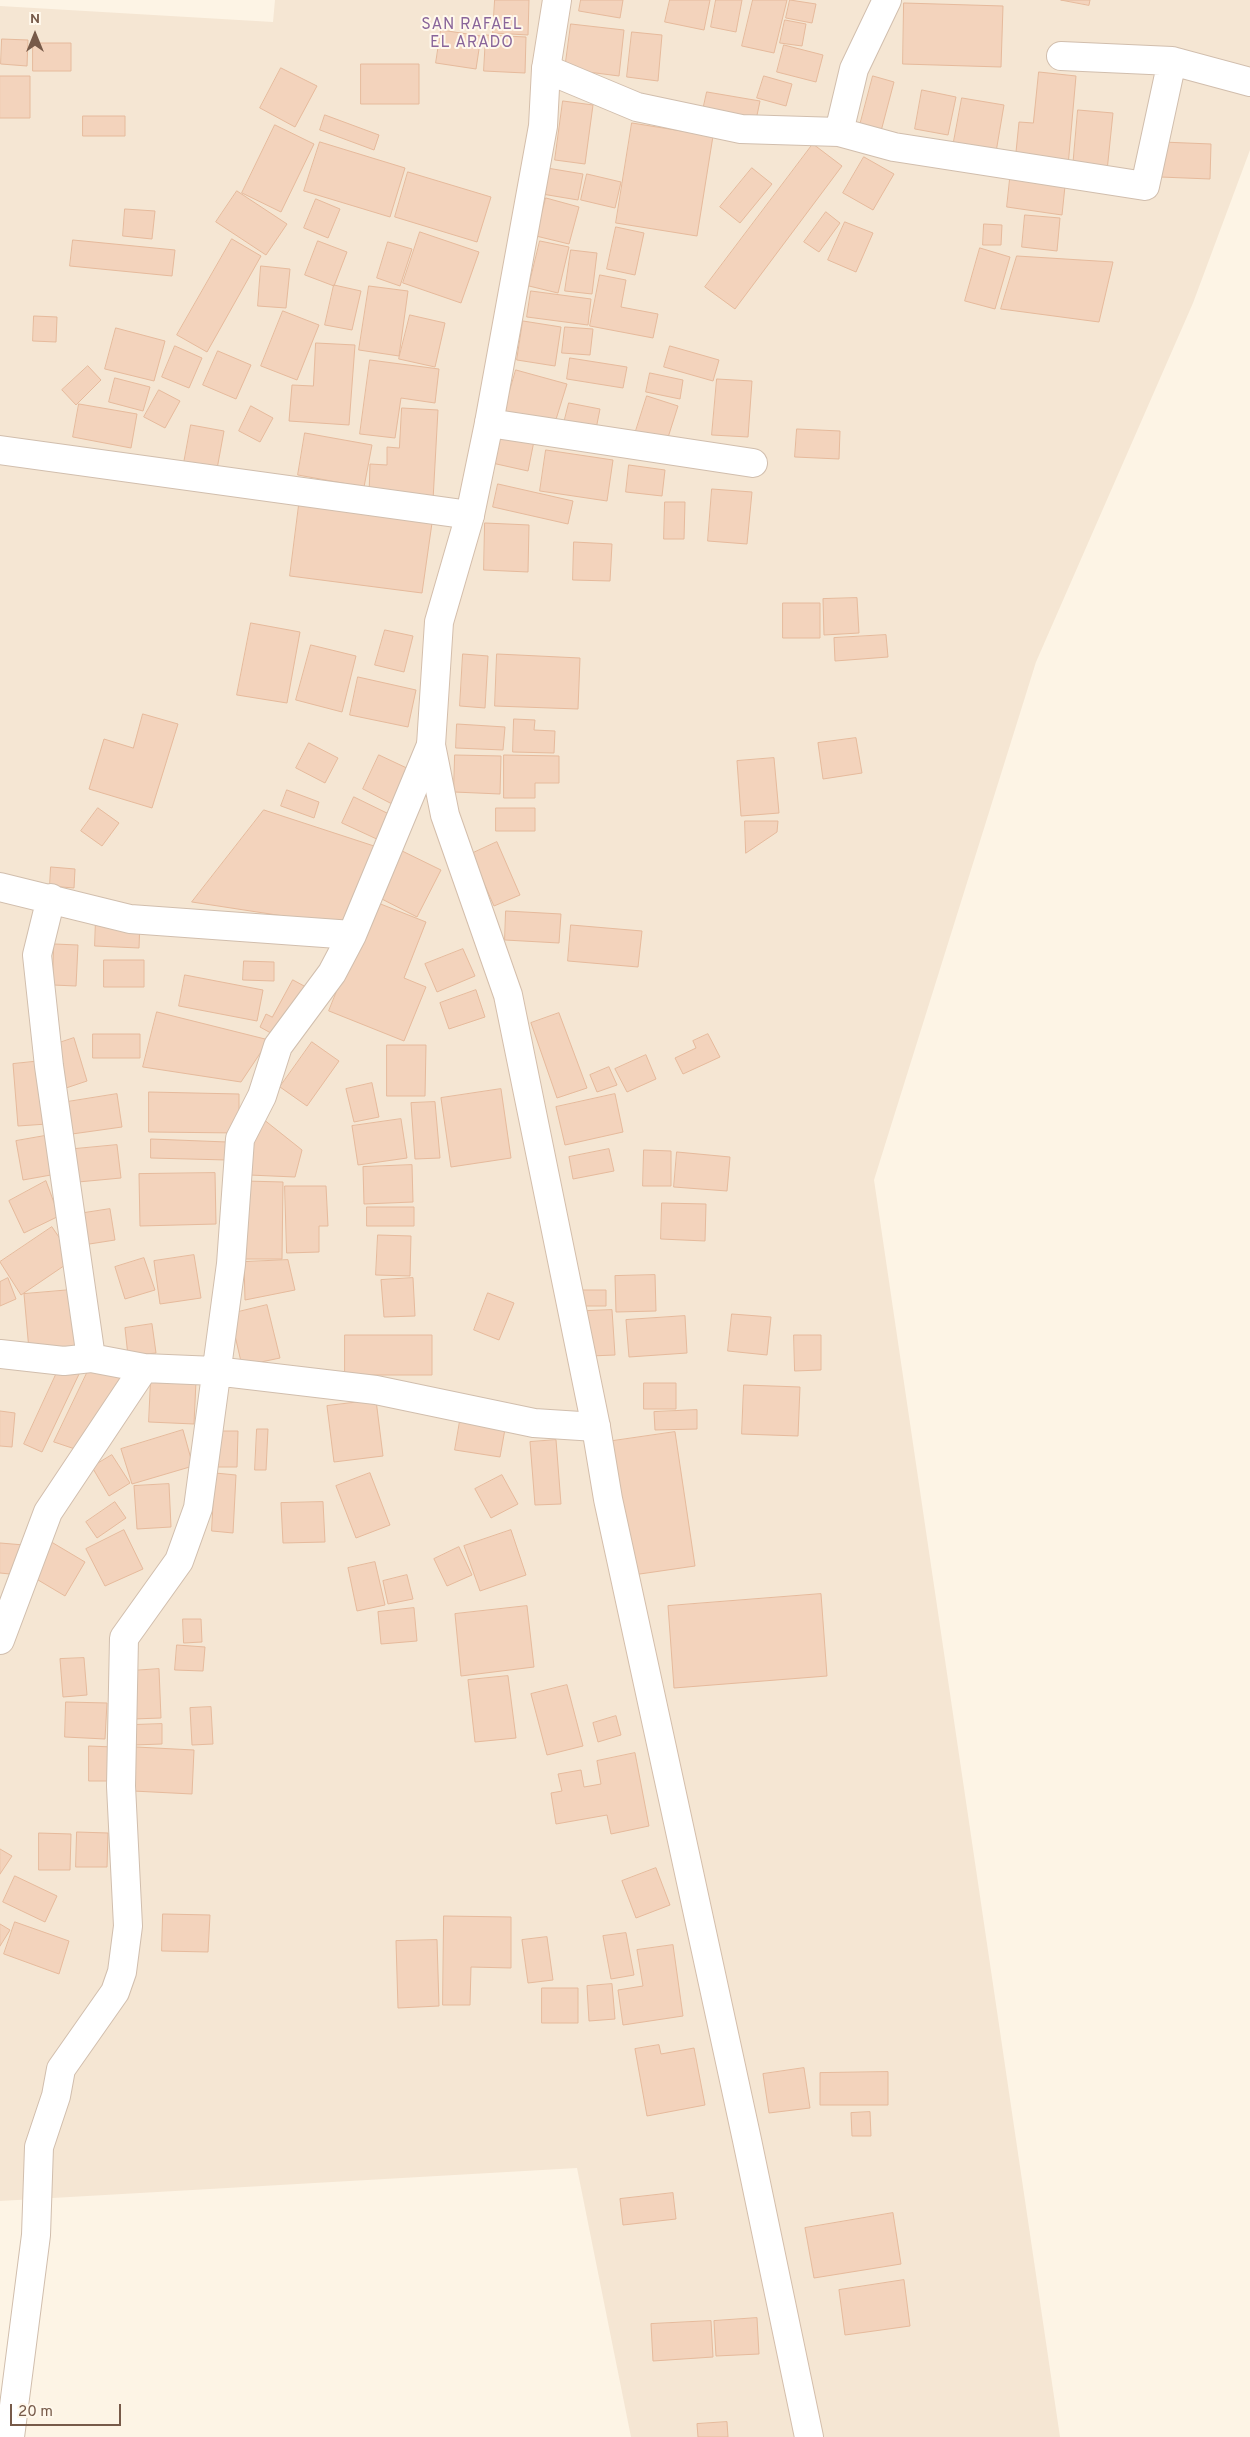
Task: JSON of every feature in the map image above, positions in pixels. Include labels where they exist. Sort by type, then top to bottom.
[{"type":"street","points":[[557,0],[546,69],[543,126],[489,422],[470,515],[439,622],[431,745],[445,815],[508,995],[596,1427],[608,1499],[747,2140],[809,2437]]},
{"type":"street","points":[[839,132],[854,69],[887,0]]},
{"type":"street","points":[[1061,56],[1172,61],[1250,82]]},
{"type":"street","points":[[546,69],[637,107],[741,129],[839,132],[894,147],[1145,186],[1172,61]]},
{"type":"street","points":[[489,422],[753,463]]},
{"type":"street","points":[[0,451],[470,515]]},
{"type":"street","points":[[10,2437],[36,2235],[39,2147],[56,2096],[61,2069],[115,1992],[122,1972],[127,1935],[121,1786],[124,1638],[179,1561],[198,1508],[215,1371],[231,1264],[240,1139],[262,1096],[278,1046],[332,973],[352,935],[431,745]]},
{"type":"street","points":[[0,887],[130,918],[352,935]]},
{"type":"street","points":[[51,898],[37,955],[49,1066],[91,1358]]},
{"type":"street","points":[[0,1354],[64,1361],[91,1358],[144,1368],[215,1371],[376,1390],[534,1422],[596,1427]]},
{"type":"street","points":[[0,1640],[48,1512],[144,1368]]},
{"type":"shaded area","points":[[275,0],[1250,0],[1250,150],[1193,303],[1036,662],[874,1180],[1060,2437],[631,2437],[577,2168],[0,2201],[0,6],[273,22]]},
{"type":"building","points":[[495,0],[529,0],[528,35],[493,33]]},
{"type":"building","points":[[581,0],[623,0],[620,18],[579,11]]},
{"type":"building","points":[[670,0],[710,0],[704,30],[665,22]]},
{"type":"building","points":[[716,0],[742,0],[736,32],[711,27]]},
{"type":"building","points":[[753,0],[787,0],[774,53],[742,46]]},
{"type":"building","points":[[790,0],[816,4],[812,23],[786,18]]},
{"type":"building","points":[[1061,0],[1090,0],[1089,5]]},
{"type":"building","points":[[904,3],[1003,6],[1001,67],[903,64]]},
{"type":"building","points":[[785,20],[806,24],[802,46],[780,43]]},
{"type":"building","points":[[571,24],[624,30],[619,76],[565,69]]},
{"type":"building","points":[[441,30],[481,36],[476,69],[436,63]]},
{"type":"building","points":[[632,32],[662,35],[658,81],[627,77]]},
{"type":"building","points":[[486,35],[526,37],[525,73],[484,71]]},
{"type":"building","points":[[2,39],[28,40],[27,66],[1,64]]},
{"type":"building","points":[[33,43],[71,43],[71,71],[33,71]]},
{"type":"building","points":[[784,45],[823,55],[816,82],[777,72]]},
{"type":"building","points":[[361,64],[419,64],[419,104],[361,104]]},
{"type":"building","points":[[281,68],[317,86],[295,127],[260,108]]},
{"type":"building","points":[[1039,72],[1076,76],[1068,166],[1015,162],[1019,122],[1033,123]]},
{"type":"building","points":[[0,76],[30,76],[30,118],[0,118]]},
{"type":"building","points":[[764,76],[792,84],[786,106],[757,98]]},
{"type":"building","points":[[873,76],[894,82],[880,135],[859,129]]},
{"type":"building","points":[[922,90],[956,97],[948,135],[915,129]]},
{"type":"building","points":[[707,92],[760,101],[756,120],[703,110]]},
{"type":"building","points":[[962,98],[1004,105],[995,158],[952,152]]},
{"type":"building","points":[[563,101],[593,105],[585,164],[555,160]]},
{"type":"building","points":[[1078,110],[1113,113],[1107,171],[1073,167]]},
{"type":"building","points":[[325,115],[379,135],[374,150],[320,130]]},
{"type":"building","points":[[83,116],[125,116],[125,136],[83,136]]},
{"type":"building","points":[[632,123],[713,136],[697,236],[616,223]]},
{"type":"building","points":[[275,125],[314,144],[281,212],[242,193]]},
{"type":"building","points":[[320,142],[405,168],[390,217],[304,191]]},
{"type":"building","points":[[1162,142],[1211,144],[1210,179],[1160,177]]},
{"type":"building","points":[[813,144],[842,166],[735,309],[705,287]]},
{"type":"building","points":[[864,157],[894,174],[873,210],[843,193]]},
{"type":"building","points":[[547,168],[583,174],[578,200],[542,194]]},
{"type":"building","points":[[752,168],[772,184],[740,223],[720,207]]},
{"type":"building","points":[[408,172],[491,197],[477,242],[395,217]]},
{"type":"building","points":[[587,174],[621,182],[615,208],[581,200]]},
{"type":"building","points":[[1010,179],[1065,186],[1062,215],[1007,207]]},
{"type":"building","points":[[237,191],[287,224],[266,255],[216,222]]},
{"type":"building","points":[[546,198],[579,207],[569,244],[536,236]]},
{"type":"building","points":[[316,199],[340,209],[328,238],[304,228]]},
{"type":"building","points":[[125,209],[155,211],[152,239],[123,236]]},
{"type":"building","points":[[826,212],[840,223],[819,252],[804,242]]},
{"type":"building","points":[[1025,215],[1060,218],[1057,251],[1022,247]]},
{"type":"building","points":[[845,222],[873,233],[856,272],[828,260]]},
{"type":"building","points":[[984,224],[1002,225],[1001,245],[983,245]]},
{"type":"building","points":[[616,227],[644,233],[635,275],[607,269]]},
{"type":"building","points":[[420,232],[479,252],[461,303],[403,283]]},
{"type":"building","points":[[232,239],[261,256],[207,352],[177,335]]},
{"type":"building","points":[[73,240],[175,250],[172,276],[70,266]]},
{"type":"building","points":[[318,241],[347,252],[334,286],[305,275]]},
{"type":"building","points":[[540,241],[569,247],[558,293],[529,286]]},
{"type":"building","points":[[388,242],[412,249],[400,286],[377,278]]},
{"type":"building","points":[[980,248],[1010,257],[995,309],[965,301]]},
{"type":"building","points":[[571,250],[597,253],[592,294],[565,291]]},
{"type":"building","points":[[1017,256],[1113,262],[1099,322],[1001,309]]},
{"type":"building","points":[[261,266],[290,269],[286,308],[258,306]]},
{"type":"building","points":[[600,275],[626,280],[621,307],[658,314],[653,338],[590,326]]},
{"type":"building","points":[[334,285],[361,291],[352,330],[325,325]]},
{"type":"building","points":[[369,286],[408,291],[399,356],[359,350]]},
{"type":"building","points":[[531,291],[591,299],[588,325],[527,317]]},
{"type":"building","points":[[283,311],[319,325],[297,380],[261,366]]},
{"type":"building","points":[[410,315],[445,323],[435,367],[399,359]]},
{"type":"building","points":[[34,316],[57,317],[56,342],[33,341]]},
{"type":"building","points":[[523,321],[561,327],[555,366],[517,360]]},
{"type":"building","points":[[565,327],[593,329],[590,355],[562,353]]},
{"type":"building","points":[[116,328],[165,341],[154,381],[105,369]]},
{"type":"building","points":[[316,343],[355,345],[349,425],[289,421],[292,385],[313,386]]},
{"type":"building","points":[[175,346],[202,358],[189,388],[162,377]]},
{"type":"building","points":[[670,346],[719,360],[713,381],[664,367]]},
{"type":"building","points":[[218,351],[251,365],[236,399],[203,385]]},
{"type":"building","points":[[570,358],[627,367],[623,388],[567,379]]},
{"type":"building","points":[[370,360],[439,369],[435,403],[401,398],[395,438],[360,434]]},
{"type":"building","points":[[88,366],[101,380],[76,405],[62,390]]},
{"type":"building","points":[[516,370],[567,384],[553,429],[503,415]]},
{"type":"building","points":[[650,373],[683,380],[680,399],[646,392]]},
{"type":"building","points":[[115,378],[150,387],[143,411],[109,402]]},
{"type":"building","points":[[717,379],[752,381],[748,437],[712,435]]},
{"type":"building","points":[[159,390],[180,401],[165,428],[144,417]]},
{"type":"building","points":[[647,396],[678,406],[665,447],[634,437]]},
{"type":"building","points":[[569,403],[600,409],[596,429],[564,423]]},
{"type":"building","points":[[79,404],[137,414],[131,448],[73,437]]},
{"type":"building","points":[[251,406],[273,418],[260,442],[239,431]]},
{"type":"building","points":[[402,408],[438,410],[433,500],[369,496],[370,464],[387,465],[387,447],[399,448]]},
{"type":"building","points":[[191,425],[224,431],[217,469],[184,463]]},
{"type":"building","points":[[797,429],[840,431],[839,459],[795,457]]},
{"type":"building","points":[[305,433],[372,445],[364,487],[298,475]]},
{"type":"building","points":[[499,433],[534,441],[528,471],[492,463]]},
{"type":"building","points":[[546,450],[613,460],[607,501],[540,491]]},
{"type":"building","points":[[629,465],[665,470],[662,496],[626,492]]},
{"type":"building","points":[[498,484],[573,501],[568,524],[493,507]]},
{"type":"building","points":[[712,489],[752,492],[747,544],[708,541]]},
{"type":"building","points":[[665,502],[685,502],[684,539],[664,539]]},
{"type":"building","points":[[299,505],[432,523],[422,593],[290,576]]},
{"type":"building","points":[[485,523],[529,525],[528,572],[484,570]]},
{"type":"building","points":[[574,542],[612,544],[610,581],[573,580]]},
{"type":"building","points":[[857,598],[859,633],[824,635],[823,599]]},
{"type":"building","points":[[783,603],[820,603],[820,638],[783,638]]},
{"type":"building","points":[[251,623],[300,632],[287,703],[237,695]]},
{"type":"building","points":[[385,630],[413,636],[404,672],[375,665]]},
{"type":"building","points":[[886,635],[888,657],[835,661],[834,638]]},
{"type":"building","points":[[311,645],[356,656],[342,712],[296,700]]},
{"type":"building","points":[[463,654],[488,656],[485,708],[460,706]]},
{"type":"building","points":[[497,654],[580,658],[578,709],[495,706]]},
{"type":"building","points":[[358,677],[416,690],[408,727],[350,715]]},
{"type":"building","points":[[143,714],[178,724],[152,808],[89,789],[104,739],[133,748]]},
{"type":"building","points":[[514,719],[535,720],[534,730],[555,731],[554,753],[513,752]]},
{"type":"building","points":[[457,724],[505,727],[503,750],[456,748]]},
{"type":"building","points":[[856,738],[862,773],[823,779],[818,743]]},
{"type":"building","points":[[309,743],[338,758],[325,783],[296,768]]},
{"type":"building","points":[[379,755],[411,770],[394,805],[363,789]]},
{"type":"building","points":[[455,755],[501,756],[500,794],[454,792]]},
{"type":"building","points":[[504,755],[559,756],[559,783],[535,783],[535,798],[504,798]]},
{"type":"building","points":[[774,758],[779,813],[741,816],[737,761]]},
{"type":"building","points":[[287,790],[319,802],[314,818],[281,806]]},
{"type":"building","points":[[354,797],[393,816],[381,841],[342,823]]},
{"type":"building","points":[[98,808],[119,823],[102,846],[81,831]]},
{"type":"building","points":[[496,808],[535,808],[535,831],[496,831]]},
{"type":"building","points":[[264,810],[374,846],[355,927],[192,902]]},
{"type":"building","points":[[745,821],[778,821],[777,832],[746,853]]},
{"type":"building","points":[[497,842],[520,895],[494,906],[471,854]]},
{"type":"building","points":[[398,849],[441,870],[417,917],[374,895]]},
{"type":"building","points":[[51,867],[75,869],[74,888],[50,886]]},
{"type":"building","points":[[373,901],[426,922],[404,978],[426,987],[404,1041],[329,1011]]},
{"type":"building","points":[[506,911],[561,914],[559,943],[505,940]]},
{"type":"building","points":[[96,918],[140,920],[139,948],[95,946]]},
{"type":"building","points":[[571,925],[642,931],[638,967],[568,961]]},
{"type":"building","points":[[54,944],[78,945],[76,986],[53,985]]},
{"type":"building","points":[[463,949],[475,976],[437,992],[425,964]]},
{"type":"building","points":[[104,960],[144,960],[144,987],[104,987]]},
{"type":"building","points":[[244,961],[274,962],[274,981],[243,980]]},
{"type":"building","points":[[185,975],[263,990],[257,1021],[179,1006]]},
{"type":"building","points":[[293,980],[306,987],[278,1037],[260,1027],[266,1014],[272,1017]]},
{"type":"building","points":[[476,990],[485,1017],[449,1029],[440,1003]]},
{"type":"building","points":[[157,1012],[269,1040],[241,1082],[143,1067]]},
{"type":"building","points":[[559,1013],[587,1088],[557,1098],[531,1023]]},
{"type":"building","points":[[93,1034],[140,1034],[140,1058],[93,1058]]},
{"type":"building","points":[[708,1034],[720,1057],[683,1074],[675,1058],[696,1048],[693,1041]]},
{"type":"building","points":[[74,1038],[87,1081],[63,1089],[50,1046]]},
{"type":"building","points":[[312,1042],[339,1061],[307,1106],[280,1087]]},
{"type":"building","points":[[387,1045],[426,1045],[425,1096],[387,1096]]},
{"type":"building","points":[[646,1055],[656,1079],[627,1092],[615,1069]]},
{"type":"building","points":[[42,1061],[47,1124],[18,1126],[13,1064]]},
{"type":"building","points":[[609,1067],[617,1085],[597,1092],[590,1075]]},
{"type":"building","points":[[372,1083],[379,1117],[354,1122],[346,1089]]},
{"type":"building","points":[[501,1089],[511,1158],[451,1167],[441,1098]]},
{"type":"building","points":[[149,1092],[239,1094],[239,1133],[149,1132]]},
{"type":"building","points":[[117,1094],[122,1127],[72,1134],[67,1102]]},
{"type":"building","points":[[615,1094],[623,1132],[565,1145],[556,1107]]},
{"type":"building","points":[[435,1102],[440,1158],[415,1159],[411,1103]]},
{"type":"building","points":[[258,1115],[302,1150],[295,1177],[249,1175]]},
{"type":"building","points":[[401,1119],[407,1158],[358,1165],[352,1126]]},
{"type":"building","points":[[56,1134],[62,1173],[23,1180],[16,1141]]},
{"type":"building","points":[[151,1139],[227,1142],[227,1160],[151,1158]]},
{"type":"building","points":[[117,1145],[121,1178],[78,1182],[75,1149]]},
{"type":"building","points":[[609,1149],[614,1171],[573,1179],[569,1157]]},
{"type":"building","points":[[644,1150],[671,1151],[671,1186],[643,1186]]},
{"type":"building","points":[[677,1152],[730,1157],[727,1191],[674,1187]]},
{"type":"building","points":[[412,1165],[413,1202],[364,1204],[363,1167]]},
{"type":"building","points":[[215,1173],[216,1224],[140,1226],[139,1174]]},
{"type":"building","points":[[46,1181],[59,1216],[24,1233],[9,1201]]},
{"type":"building","points":[[245,1181],[283,1182],[282,1259],[244,1259]]},
{"type":"building","points":[[285,1186],[326,1186],[328,1226],[319,1226],[319,1252],[287,1253]]},
{"type":"building","points":[[662,1203],[706,1204],[705,1241],[661,1239]]},
{"type":"building","points":[[367,1207],[414,1207],[414,1226],[367,1226]]},
{"type":"building","points":[[110,1209],[115,1240],[83,1245],[78,1214]]},
{"type":"building","points":[[52,1227],[74,1259],[21,1295],[0,1262]]},
{"type":"building","points":[[378,1235],[411,1236],[410,1276],[376,1275]]},
{"type":"building","points":[[194,1255],[201,1298],[160,1304],[154,1261]]},
{"type":"building","points":[[144,1258],[155,1290],[125,1299],[115,1267]]},
{"type":"building","points":[[288,1260],[295,1290],[245,1300],[244,1262]]},
{"type":"building","points":[[655,1275],[656,1311],[616,1312],[615,1276]]},
{"type":"building","points":[[8,1278],[16,1299],[0,1306],[0,1282]]},
{"type":"building","points":[[413,1278],[415,1316],[384,1317],[381,1280]]},
{"type":"building","points":[[71,1290],[75,1346],[29,1350],[24,1294]]},
{"type":"building","points":[[582,1290],[606,1290],[606,1306],[582,1306]]},
{"type":"building","points":[[488,1293],[514,1303],[499,1340],[474,1330]]},
{"type":"building","points":[[267,1305],[280,1358],[242,1366],[230,1314]]},
{"type":"building","points":[[612,1310],[615,1355],[590,1356],[587,1311]]},
{"type":"building","points":[[732,1314],[771,1317],[767,1355],[728,1351]]},
{"type":"building","points":[[685,1316],[687,1353],[629,1357],[626,1320]]},
{"type":"building","points":[[152,1324],[156,1353],[128,1356],[125,1328]]},
{"type":"building","points":[[345,1335],[432,1335],[432,1375],[345,1375]]},
{"type":"building","points":[[794,1335],[821,1335],[821,1370],[795,1371]]},
{"type":"building","points":[[60,1366],[80,1372],[42,1452],[24,1444]]},
{"type":"building","points":[[88,1371],[124,1377],[78,1450],[54,1442]]},
{"type":"building","points":[[151,1379],[196,1381],[194,1424],[149,1422]]},
{"type":"building","points":[[644,1383],[676,1383],[676,1409],[644,1409]]},
{"type":"building","points":[[744,1385],[800,1387],[798,1436],[742,1434]]},
{"type":"building","points":[[376,1400],[383,1456],[334,1462],[327,1406]]},
{"type":"building","points":[[697,1410],[697,1429],[655,1430],[654,1412]]},
{"type":"building","points":[[0,1411],[15,1413],[12,1447],[0,1446]]},
{"type":"building","points":[[460,1421],[505,1429],[500,1457],[455,1450]]},
{"type":"building","points":[[257,1429],[268,1429],[266,1470],[255,1470]]},
{"type":"building","points":[[183,1430],[193,1466],[132,1484],[121,1449]]},
{"type":"building","points":[[218,1431],[238,1431],[237,1467],[216,1467]]},
{"type":"building","points":[[675,1432],[695,1566],[626,1576],[606,1442]]},
{"type":"building","points":[[556,1440],[561,1504],[535,1505],[530,1442]]},
{"type":"building","points":[[112,1455],[130,1483],[109,1496],[92,1467]]},
{"type":"building","points":[[215,1473],[236,1475],[233,1533],[212,1531]]},
{"type":"building","points":[[370,1473],[390,1525],[356,1538],[336,1486]]},
{"type":"building","points":[[502,1475],[518,1504],[491,1518],[475,1489]]},
{"type":"building","points":[[169,1484],[171,1527],[137,1529],[134,1486]]},
{"type":"building","points":[[115,1502],[126,1518],[97,1538],[86,1522]]},
{"type":"building","points":[[323,1502],[325,1542],[283,1543],[281,1503]]},
{"type":"building","points":[[124,1530],[143,1569],[105,1586],[86,1549]]},
{"type":"building","points":[[511,1530],[526,1575],[480,1591],[464,1546]]},
{"type":"building","points":[[48,1540],[85,1562],[65,1596],[28,1574]]},
{"type":"building","points":[[0,1543],[24,1545],[20,1575],[0,1573]]},
{"type":"building","points":[[459,1547],[472,1575],[447,1586],[434,1559]]},
{"type":"building","points":[[375,1562],[385,1605],[357,1611],[348,1568]]},
{"type":"building","points":[[407,1575],[413,1599],[388,1604],[383,1581]]},
{"type":"building","points":[[821,1594],[827,1676],[674,1688],[668,1606]]},
{"type":"building","points":[[527,1606],[534,1667],[461,1676],[455,1614]]},
{"type":"building","points":[[414,1608],[417,1641],[381,1644],[378,1612]]},
{"type":"building","points":[[183,1619],[201,1619],[202,1642],[184,1643]]},
{"type":"building","points":[[177,1645],[205,1647],[203,1671],[175,1670]]},
{"type":"building","points":[[84,1658],[87,1695],[63,1697],[60,1659]]},
{"type":"building","points":[[159,1669],[161,1718],[133,1719],[131,1671]]},
{"type":"building","points":[[508,1676],[516,1738],[475,1742],[468,1680]]},
{"type":"building","points":[[567,1685],[583,1746],[547,1755],[531,1694]]},
{"type":"building","points":[[66,1702],[107,1703],[105,1739],[65,1737]]},
{"type":"building","points":[[211,1707],[213,1744],[192,1745],[190,1708]]},
{"type":"building","points":[[616,1716],[621,1735],[598,1742],[593,1723]]},
{"type":"building","points":[[162,1724],[162,1744],[133,1745],[133,1725]]},
{"type":"building","points":[[89,1746],[113,1747],[112,1781],[89,1781]]},
{"type":"building","points":[[136,1747],[194,1750],[192,1794],[133,1791]]},
{"type":"building","points":[[635,1753],[649,1826],[611,1834],[607,1815],[556,1824],[551,1793],[562,1791],[558,1774],[581,1770],[584,1787],[601,1784],[597,1761]]},
{"type":"building","points":[[77,1832],[108,1833],[107,1867],[76,1867]]},
{"type":"building","points":[[39,1833],[71,1834],[70,1870],[39,1870]]},
{"type":"building","points":[[0,1849],[12,1856],[0,1874]]},
{"type":"building","points":[[656,1868],[670,1905],[636,1918],[622,1881]]},
{"type":"building","points":[[15,1876],[57,1896],[45,1922],[3,1902]]},
{"type":"building","points":[[163,1914],[210,1915],[208,1952],[162,1951]]},
{"type":"building","points":[[444,1916],[511,1917],[511,1968],[471,1967],[470,2005],[443,2005]]},
{"type":"building","points":[[15,1922],[69,1941],[59,1974],[4,1954]]},
{"type":"building","points":[[0,1924],[10,1930],[0,1946]]},
{"type":"building","points":[[626,1933],[634,1975],[611,1979],[603,1936]]},
{"type":"building","points":[[547,1937],[553,1980],[528,1983],[522,1940]]},
{"type":"building","points":[[437,1940],[439,2006],[398,2008],[396,1941]]},
{"type":"building","points":[[673,1945],[683,2016],[623,2025],[618,1990],[643,1986],[637,1950]]},
{"type":"building","points":[[612,1984],[615,2019],[589,2021],[587,1986]]},
{"type":"building","points":[[542,1988],[578,1988],[578,2023],[542,2023]]},
{"type":"building","points":[[659,2045],[661,2054],[694,2048],[705,2105],[647,2116],[635,2049]]},
{"type":"building","points":[[804,2068],[810,2108],[769,2113],[763,2074]]},
{"type":"building","points":[[888,2072],[888,2105],[820,2105],[820,2073]]},
{"type":"building","points":[[870,2112],[871,2136],[852,2136],[851,2113]]},
{"type":"building","points":[[673,2193],[676,2219],[623,2225],[620,2199]]},
{"type":"building","points":[[893,2213],[901,2264],[814,2278],[805,2228]]},
{"type":"building","points":[[904,2280],[910,2326],[845,2335],[839,2290]]},
{"type":"building","points":[[757,2318],[759,2354],[716,2356],[714,2321]]},
{"type":"building","points":[[711,2321],[713,2357],[653,2361],[651,2324]]},
{"type":"building","points":[[727,2422],[728,2437],[698,2437],[697,2424]]},
{"type":"district","name":"SAN RAFAEL EL ARADO","points":[[472,35]]}]
